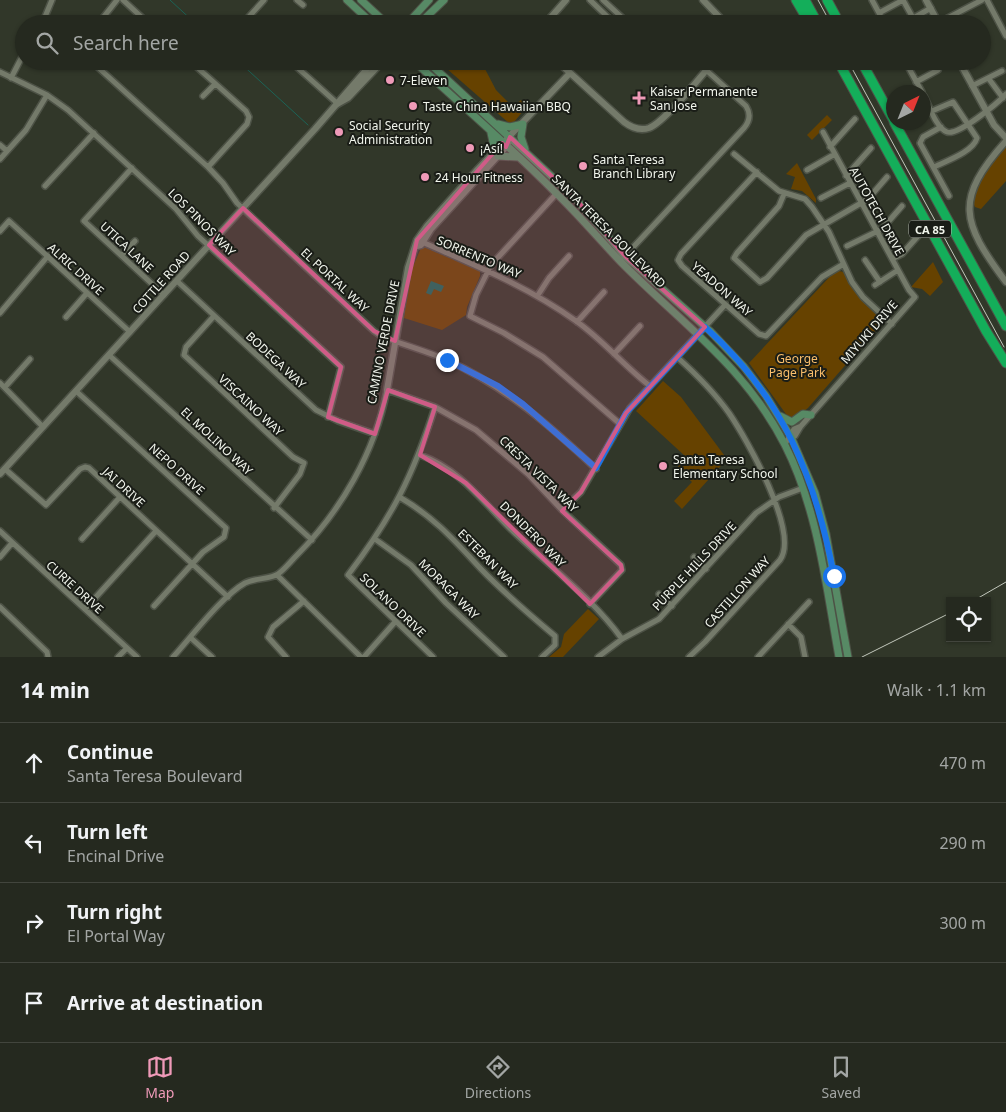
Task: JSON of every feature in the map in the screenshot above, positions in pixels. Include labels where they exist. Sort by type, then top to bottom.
[{"type":"highway","points":[[796,0],[805,15]]},
{"type":"highway","points":[[805,0],[813,15]]},
{"type":"highway","points":[[827,0],[835,15]]},
{"type":"highway","points":[[838,70],[845,74]]},
{"type":"highway","name":"CA 85","points":[[843,70],[1004,360]]},
{"type":"highway","name":"CA 85","points":[[866,70],[886,107]]},
{"type":"highway","name":"CA 85","points":[[898,130],[1006,326]]},
{"type":"main road","points":[[347,0],[363,15]]},
{"type":"main road","points":[[361,0],[377,14]]},
{"type":"main road","points":[[415,15],[429,0]]},
{"type":"main road","points":[[429,15],[444,0]]},
{"type":"main road","points":[[431,15],[434,10]]},
{"type":"main road","points":[[414,15],[418,12]]},
{"type":"main road","name":"SANTA TERESA BOULEVARD","points":[[424,70],[557,193],[621,262],[699,334],[746,384],[785,444],[804,488],[819,548],[839,657]]},
{"type":"main road","name":"SANTA TERESA BOULEVARD","points":[[438,70],[575,198],[625,256],[705,327],[748,371],[779,415],[807,473],[822,518],[848,657]]},
{"type":"main road","points":[[495,123],[510,127],[523,124],[521,137],[526,152]]},
{"type":"main road","points":[[490,132],[496,153],[518,157]]},
{"type":"main road","points":[[779,415],[792,422],[803,414],[810,416]]},
{"type":"street","points":[[46,15],[52,0]]},
{"type":"street","points":[[105,15],[117,0]]},
{"type":"street","points":[[123,0],[139,15]]},
{"type":"street","points":[[250,15],[264,0]]},
{"type":"street","points":[[297,0],[303,5]]},
{"type":"street","points":[[553,15],[566,0]]},
{"type":"street","points":[[590,0],[606,15]]},
{"type":"street","points":[[603,0],[619,15]]},
{"type":"street","points":[[703,0],[717,15]]},
{"type":"street","points":[[872,0],[880,15]]},
{"type":"street","points":[[878,12],[903,0],[911,15]]},
{"type":"street","points":[[926,0],[935,15]]},
{"type":"street","points":[[954,15],[982,0]]},
{"type":"street","points":[[987,0],[1006,36]]},
{"type":"street","points":[[918,15],[931,8]]},
{"type":"street","points":[[11,78],[15,70]]},
{"type":"street","name":"EL PORTAL WAY","points":[[101,70],[208,168],[243,208],[374,331],[395,341],[447,360],[498,386],[523,404],[596,468]]},
{"type":"street","points":[[200,70],[246,112],[249,118],[247,124],[208,168]]},
{"type":"street","points":[[300,70],[338,104]]},
{"type":"street","name":"COTTLE ROAD","points":[[0,474],[338,104],[366,70]]},
{"type":"street","name":"COTTLE ROAD","points":[[338,104],[348,98],[375,70]]},
{"type":"street","points":[[567,70],[633,128],[643,130],[661,120],[706,70],[746,106],[749,111],[749,119],[744,128],[625,256]]},
{"type":"street","points":[[910,70],[918,85]]},
{"type":"street","points":[[916,82],[938,70]]},
{"type":"street","points":[[964,70],[986,111],[1006,140],[986,164],[976,180],[970,196],[969,216],[978,241],[1006,281]]},
{"type":"street","points":[[972,86],[1002,71]]},
{"type":"street","name":"LOS PINOS WAY","points":[[0,72],[47,95],[94,133],[176,208],[209,245],[341,367],[328,417]]},
{"type":"street","name":"CAMINO VERDE DRIVE","points":[[277,575],[312,540],[333,512],[354,479],[374,434],[387,390],[408,268],[419,243],[510,137],[570,73]]},
{"type":"street","points":[[934,167],[958,155],[975,143],[977,138],[968,124],[953,102],[932,111],[946,132],[952,133],[968,124],[1004,96],[989,78]]},
{"type":"street","points":[[203,96],[215,84]]},
{"type":"street","points":[[0,159],[26,130],[47,95]]},
{"type":"street","points":[[830,146],[855,119]]},
{"type":"street","points":[[941,127],[925,136],[920,142],[949,196]]},
{"type":"street","name":"AUTOTECH DRIVE","points":[[823,132],[876,231],[915,297]]},
{"type":"street","points":[[45,186],[94,133]]},
{"type":"street","points":[[0,145],[7,151]]},
{"type":"street","points":[[846,176],[870,148]]},
{"type":"street","points":[[734,154],[784,194],[805,199],[824,223],[842,265],[863,297],[892,324]]},
{"type":"street","points":[[807,170],[835,154]]},
{"type":"street","name":"UTICA LANE","points":[[132,168],[84,220],[164,295]]},
{"type":"street","name":"YEADON WAY","points":[[757,172],[678,260],[682,266],[724,306],[759,334],[766,336],[822,277],[842,265]]},
{"type":"street","points":[[784,194],[779,206],[734,258],[754,279],[760,282],[767,278],[806,235],[868,199],[887,178]]},
{"type":"street","points":[[821,198],[850,183]]},
{"type":"street","points":[[557,193],[488,270],[476,295],[470,316],[504,332],[543,357],[619,423]]},
{"type":"street","points":[[848,246],[882,229],[902,206]]},
{"type":"street","name":"ALRIC DRIVE","points":[[0,231],[9,221],[130,332]]},
{"type":"street","points":[[892,259],[902,254],[918,236]]},
{"type":"street","points":[[122,255],[135,241]]},
{"type":"street","name":"SORRENTO WAY","points":[[419,243],[488,270],[538,296],[577,322],[650,386]]},
{"type":"street","points":[[0,313],[48,256]]},
{"type":"street","points":[[538,296],[549,278],[569,256]]},
{"type":"street","points":[[865,260],[878,284],[898,270]]},
{"type":"street","name":"BODEGA WAY","points":[[176,281],[302,398],[328,417],[374,434]]},
{"type":"street","points":[[577,322],[604,292]]},
{"type":"street","points":[[66,317],[87,293]]},
{"type":"street","name":"MIYUKI DRIVE","points":[[785,444],[791,437],[794,429],[801,426],[915,297]]},
{"type":"street","points":[[562,510],[581,492],[596,468],[619,423],[650,386],[724,306]]},
{"type":"street","name":"VISCAINO WAY","points":[[214,316],[186,348],[184,355],[293,457],[304,464],[300,474],[274,508]]},
{"type":"street","points":[[614,354],[640,326]]},
{"type":"street","name":"EL MOLINO WAY","points":[[110,355],[274,508],[312,540]]},
{"type":"street","name":"CASTILLON WAY","points":[[678,357],[698,376],[728,412],[752,452],[774,500],[783,536],[783,556],[705,642],[688,657]]},
{"type":"street","points":[[5,387],[30,359]]},
{"type":"street","points":[[0,383],[43,428]]},
{"type":"street","name":"CRESTA VISTA WAY","points":[[387,390],[436,407],[476,430],[528,474],[562,510],[621,565],[622,570],[590,604]]},
{"type":"street","name":"NEPO DRIVE","points":[[76,391],[226,528],[224,537],[192,564]]},
{"type":"street","name":"SOLANO DRIVE","points":[[433,657],[348,575],[375,539],[400,498],[420,455],[436,407]]},
{"type":"street","name":"DONDERO WAY","points":[[420,455],[445,468],[466,483],[516,535],[590,604],[622,639]]},
{"type":"street","name":"JAI DRIVE","points":[[5,469],[46,504],[80,469],[85,467],[228,597]]},
{"type":"street","name":"PURPLE HILLS DRIVE","points":[[598,657],[622,639],[659,619],[756,513],[774,500],[804,488]]},
{"type":"street","points":[[82,539],[120,498]]},
{"type":"street","name":"ESTEBAN WAY","points":[[400,498],[421,510],[444,528],[482,570],[555,636],[555,645],[542,657]]},
{"type":"street","points":[[85,609],[156,531]]},
{"type":"street","name":"CURIE DRIVE","points":[[0,532],[137,657]]},
{"type":"street","name":"MORAGA WAY","points":[[375,539],[411,565],[446,603],[504,657]]},
{"type":"street","points":[[0,557],[12,543]]},
{"type":"street","points":[[694,557],[706,569]]},
{"type":"street","points":[[154,606],[192,564]]},
{"type":"street","points":[[173,657],[228,597],[244,584],[260,577],[277,575],[362,657],[395,622]]},
{"type":"street","points":[[659,594],[672,606]]},
{"type":"street","points":[[286,657],[270,641],[269,633],[304,601]]},
{"type":"street","points":[[758,657],[808,602]]},
{"type":"street","points":[[0,608],[44,648],[48,657]]},
{"type":"street","points":[[788,624],[800,637],[806,657]]},
{"type":"street","points":[[191,638],[212,657]]},
{"type":"street","points":[[118,657],[127,648]]},
{"type":"highlighted area","points":[[510,137],[575,198],[625,256],[705,327],[626,413],[581,492],[562,511],[621,565],[622,570],[590,604],[466,483],[420,455],[435,407],[388,390],[375,434],[328,417],[341,367],[209,245],[243,208],[374,331],[395,341],[417,240],[502,143],[506,147]]},
{"type":"green space","points":[[448,70],[486,70],[496,90],[513,107],[521,100],[527,106],[515,121],[510,124]]},
{"type":"green space","points":[[827,115],[832,120],[812,140],[807,135]]},
{"type":"green space","points":[[1006,147],[1006,181],[981,209],[975,207],[973,200],[974,192],[978,184]]},
{"type":"green space","points":[[797,163],[816,199],[816,203],[802,191],[791,189],[795,177],[786,174]]},
{"type":"green space","points":[[421,248],[426,248],[480,271],[480,276],[467,307],[466,315],[442,330],[404,318],[411,271]]},
{"type":"green space","points":[[933,262],[943,282],[930,296],[922,289],[911,287]]},
{"type":"green space","name":"George Page Park","points":[[836,270],[843,272],[861,299],[883,322],[808,408],[791,421],[749,363]]},
{"type":"green space","points":[[663,381],[681,397],[727,459],[682,509],[674,501],[692,482],[677,468],[686,457],[636,411]]},
{"type":"green space","points":[[588,609],[599,619],[563,657],[549,657],[561,647],[564,634]]},
{"type":"water","points":[[431,281],[444,286],[441,292],[434,289],[431,295],[426,293]]},
{"type":"waterway","points":[[170,0],[186,15]]},
{"type":"waterway","points":[[248,70],[308,125]]},
{"type":"tram line","points":[[818,0],[826,15]]},
{"type":"tram line","points":[[853,70],[1004,347]]},
{"type":"tram line","points":[[980,597],[1006,582]]},
{"type":"tram line","points":[[862,657],[946,615]]},
{"type":"place","name":"7-Eleven","points":[[390,80]]},
{"type":"place","name":"Kaiser Permanente San Jose","points":[[639,98]]},
{"type":"place","name":"Taste China Hawaiian BBQ","points":[[413,106]]},
{"type":"place","name":"Social Security Administration","points":[[339,132]]},
{"type":"place","name":"¡Así!","points":[[470,148]]},
{"type":"place","name":"Santa Teresa Branch Library","points":[[583,166]]},
{"type":"place","name":"24 Hour Fitness","points":[[425,177]]},
{"type":"place","name":"Santa Teresa Elementary School","points":[[663,466]]},
{"type":"route","points":[[447,360],[498,386],[523,404],[596,468],[626,413],[705,327],[751,375],[779,415],[791,437],[815,493],[826,534],[834,576]]}]
